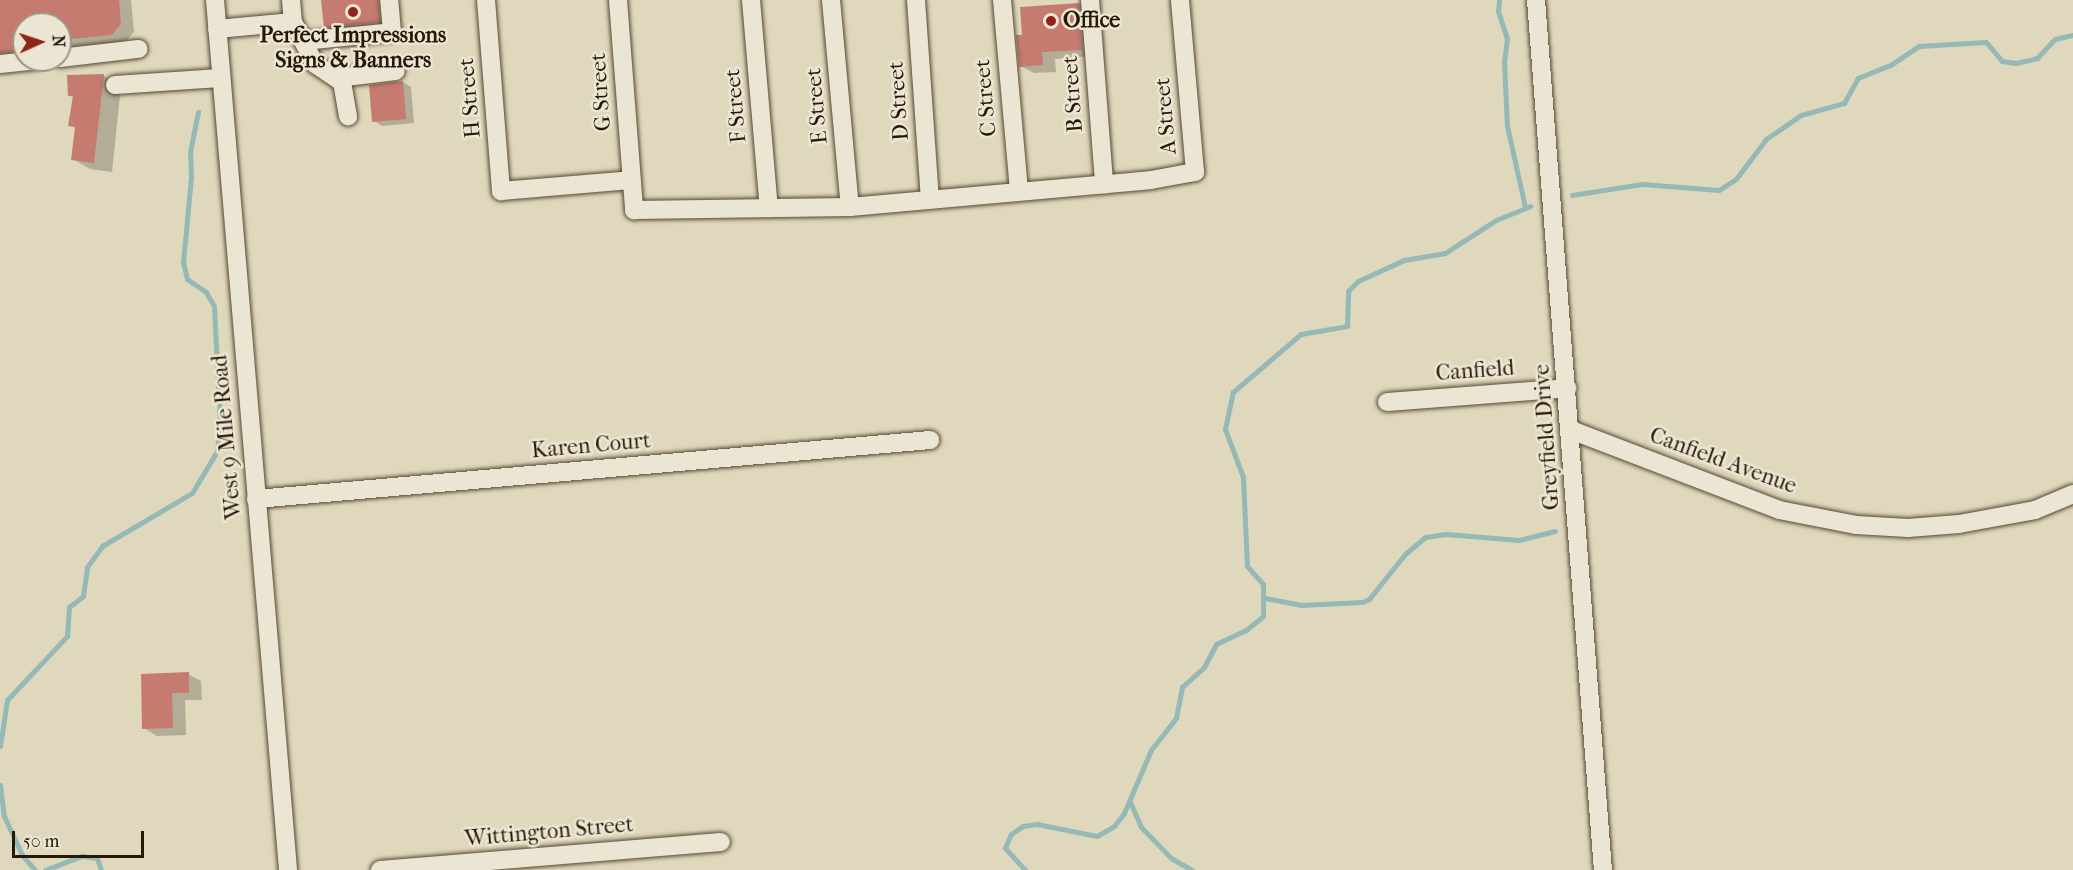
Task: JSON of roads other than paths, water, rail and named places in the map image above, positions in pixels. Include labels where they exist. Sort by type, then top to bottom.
[{"type":"street","name":"West 9 Mile Road","points":[[214,0],[288,870]]},
{"type":"street","points":[[291,0],[293,22],[315,64],[337,78],[344,86],[348,116]]},
{"type":"street","points":[[304,40],[392,32],[389,0]]},
{"type":"street","name":"H Street","points":[[486,0],[501,191],[631,180]]},
{"type":"street","name":"G Street","points":[[618,0],[634,210],[769,208]]},
{"type":"street","name":"F Street","points":[[752,0],[769,208]]},
{"type":"street","name":"E Street","points":[[831,0],[850,207]]},
{"type":"street","name":"D Street","points":[[916,0],[930,199]]},
{"type":"street","name":"C Street","points":[[1002,0],[1019,191]]},
{"type":"street","name":"B Street","points":[[1090,0],[1104,184]]},
{"type":"street","name":"A Street","points":[[1104,184],[1195,172],[1180,0]]},
{"type":"street","name":"Greyfield Drive","points":[[1536,0],[1571,430],[1603,870]]},
{"type":"street","points":[[217,29],[293,22]]},
{"type":"street","points":[[72,56],[138,50]]},
{"type":"street","points":[[337,78],[396,71]]},
{"type":"street","points":[[115,85],[220,78]]},
{"type":"street","points":[[769,208],[850,207],[1104,184]]},
{"type":"street","name":"Canfield","points":[[1387,402],[1567,388]]},
{"type":"street","name":"Canfield Avenue","points":[[1571,430],[1779,510],[1856,525],[1908,528],[1959,524],[2035,510],[2073,494]]},
{"type":"street","name":"Karen Court","points":[[256,499],[930,440]]},
{"type":"street","name":"Wittington Street","points":[[380,870],[721,842]]},
{"type":"waterway","points":[[1499,0],[1498,11],[1507,38],[1504,61],[1507,126],[1525,207]]},
{"type":"waterway","points":[[1572,195],[1642,184],[1719,190],[1736,179],[1766,139],[1801,115],[1844,103],[1858,78],[1892,64],[1919,46],[1986,42],[2002,61],[2016,63],[2037,58],[2055,39],[2073,35]]},
{"type":"waterway","points":[[0,746],[7,700],[67,636],[69,607],[83,596],[87,567],[102,546],[192,493],[217,451],[220,422],[214,306],[206,292],[187,279],[183,262],[191,177],[190,152],[198,112]]},
{"type":"waterway","points":[[1025,870],[1005,848],[1011,834],[1023,826],[1037,824],[1097,836],[1114,826],[1124,813],[1151,750],[1176,718],[1182,687],[1204,667],[1216,644],[1246,630],[1263,616],[1263,584],[1247,566],[1243,477],[1225,429],[1233,392],[1301,334],[1347,326],[1348,291],[1358,281],[1404,260],[1445,253],[1496,220],[1530,206]]},
{"type":"waterway","points":[[1265,598],[1301,605],[1362,602],[1369,599],[1405,554],[1425,537],[1446,534],[1519,540],[1555,531]]},
{"type":"waterway","points":[[0,785],[4,816],[22,855],[35,870]]},
{"type":"waterway","points":[[1130,802],[1141,827],[1171,858],[1192,870]]},
{"type":"waterway","points":[[45,870],[82,856],[97,858],[101,870]]},
{"type":"place","name":"Perfect Impressions Signs & Banners","points":[[353,12]]},
{"type":"place","name":"Office","points":[[1051,21]]}]
